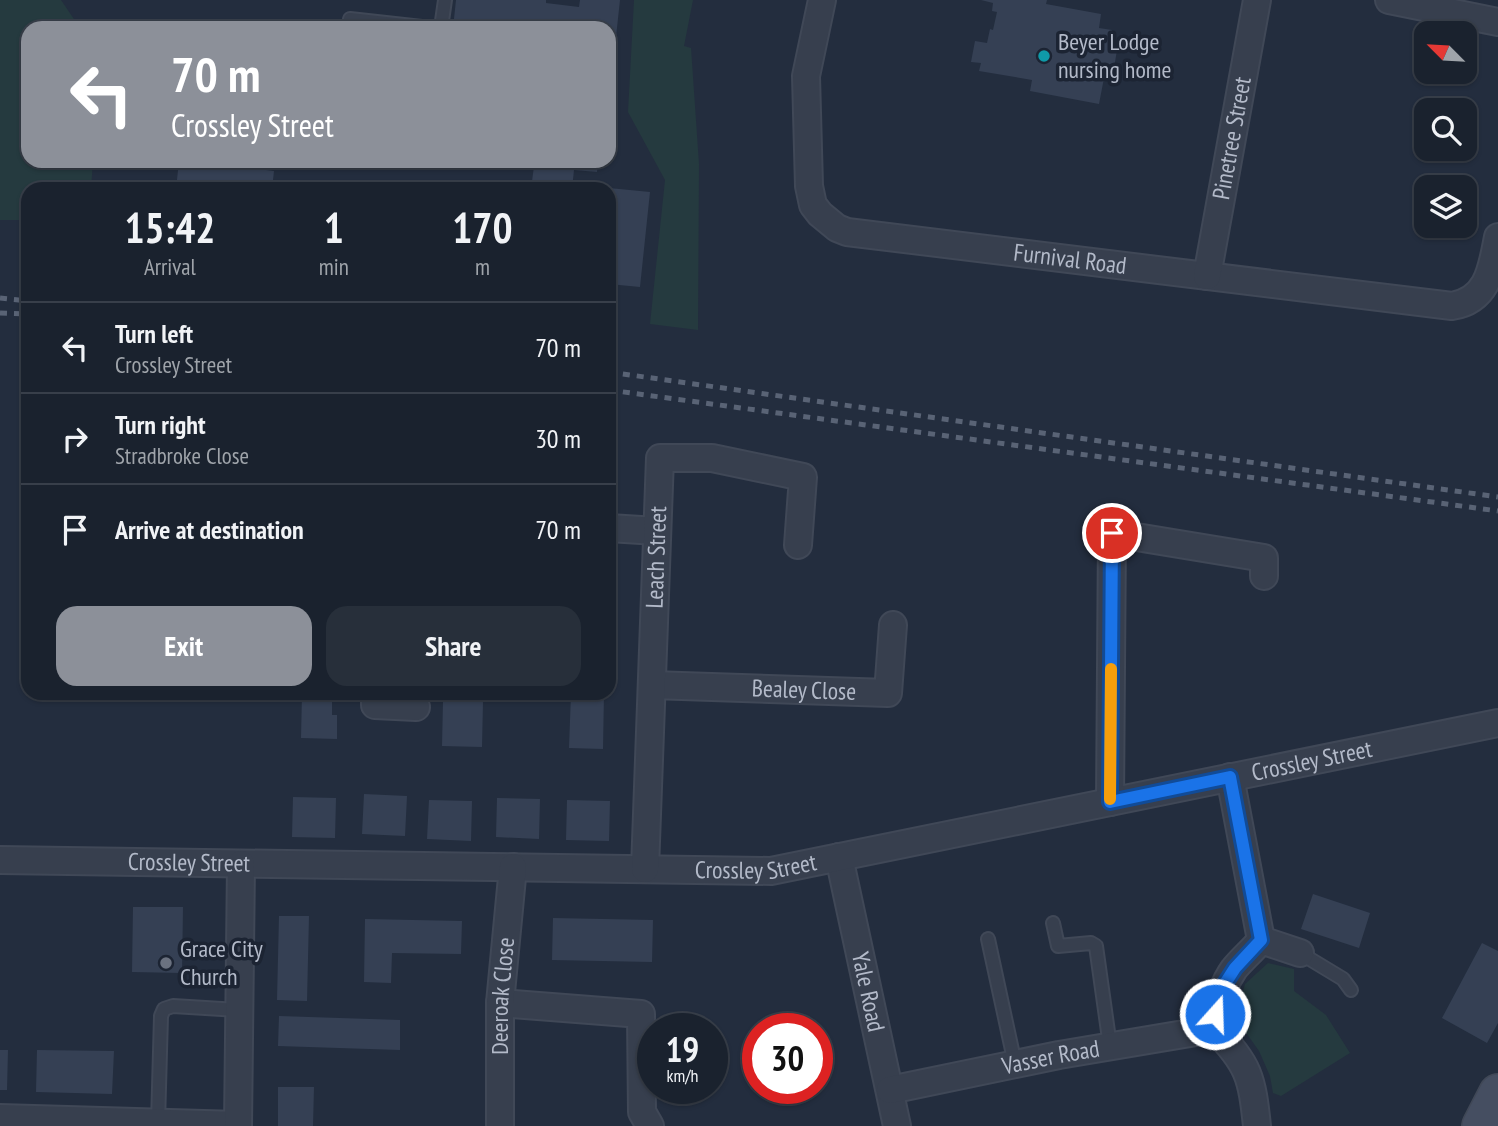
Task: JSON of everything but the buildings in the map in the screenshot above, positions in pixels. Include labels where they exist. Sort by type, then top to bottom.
[{"type":"main road","points":[[1481,1126],[1498,1093]]},
{"type":"street","name":"Furnival Road","points":[[822,0],[806,76],[809,186],[813,205],[827,222],[847,232],[1452,306],[1465,304],[1485,286],[1498,237]]},
{"type":"street","name":"Pinetree Street","points":[[1207,276],[1257,0]]},
{"type":"street","points":[[1389,0],[1498,22]]},
{"type":"street","name":"Leach Street","points":[[645,869],[660,458],[712,458],[803,477],[798,545]]},
{"type":"street","points":[[616,528],[657,531]]},
{"type":"street","points":[[1110,802],[1112,533],[1264,558],[1264,576]]},
{"type":"street","name":"Bealey Close","points":[[652,685],[888,693],[893,625]]},
{"type":"street","points":[[375,700],[375,705],[416,707]]},
{"type":"street","name":"Crossley Street","points":[[0,860],[771,871],[1498,723]]},
{"type":"street","points":[[1230,777],[1261,940]]},
{"type":"street","name":"Yale Road","points":[[839,857],[897,1126]]},
{"type":"street","points":[[0,1118],[238,1126],[241,863]]},
{"type":"street","name":"Deeroak Close","points":[[500,1126],[500,1003],[513,867]]},
{"type":"street","points":[[1261,940],[1300,953]]},
{"type":"street","points":[[1258,1126],[1253,1090],[1247,1072],[1236,1051],[1214,1029],[1215,1014],[1226,982],[1261,940]]},
{"type":"street","points":[[500,1003],[641,1014],[642,1112],[650,1126]]},
{"type":"street","name":"Vasser Road","points":[[890,1090],[1110,1046],[1214,1029]]},
{"type":"lane","points":[[442,21],[445,0]]},
{"type":"lane","points":[[350,21],[368,21]]},
{"type":"lane","points":[[1053,923],[1058,946],[1091,943],[1096,946],[1110,1046]]},
{"type":"lane","points":[[988,939],[1015,1064]]},
{"type":"lane","points":[[1300,953],[1343,979],[1351,990]]},
{"type":"lane","points":[[158,1123],[161,1016],[164,1009],[173,1006],[238,1010]]},
{"type":"green space","points":[[0,0],[61,0],[75,21],[21,21],[21,168],[92,168],[92,182],[21,182],[21,220],[0,220]]},
{"type":"green space","points":[[634,0],[693,0],[684,46],[691,48],[699,164],[698,330],[650,324],[665,180],[628,112]]},
{"type":"green space","points":[[1268,963],[1294,969],[1294,991],[1326,1015],[1350,1053],[1281,1096],[1273,1093],[1270,1076],[1259,1051],[1235,1017],[1245,984]]},
{"type":"railway","points":[[0,298],[21,300]]},
{"type":"railway","points":[[0,313],[21,314]]},
{"type":"railway","points":[[616,373],[1498,497]]},
{"type":"railway","points":[[616,391],[1498,511]]},
{"type":"slow traffic","points":[[1110,799],[1111,669]]},
{"type":"place","name":"Beyer Lodge nursing home","points":[[1044,56]]},
{"type":"place","name":"Grace City Church","points":[[166,963]]},
{"type":"route","points":[[1112,533],[1110,802],[1230,777],[1261,940],[1226,982],[1215,1014]]}]
